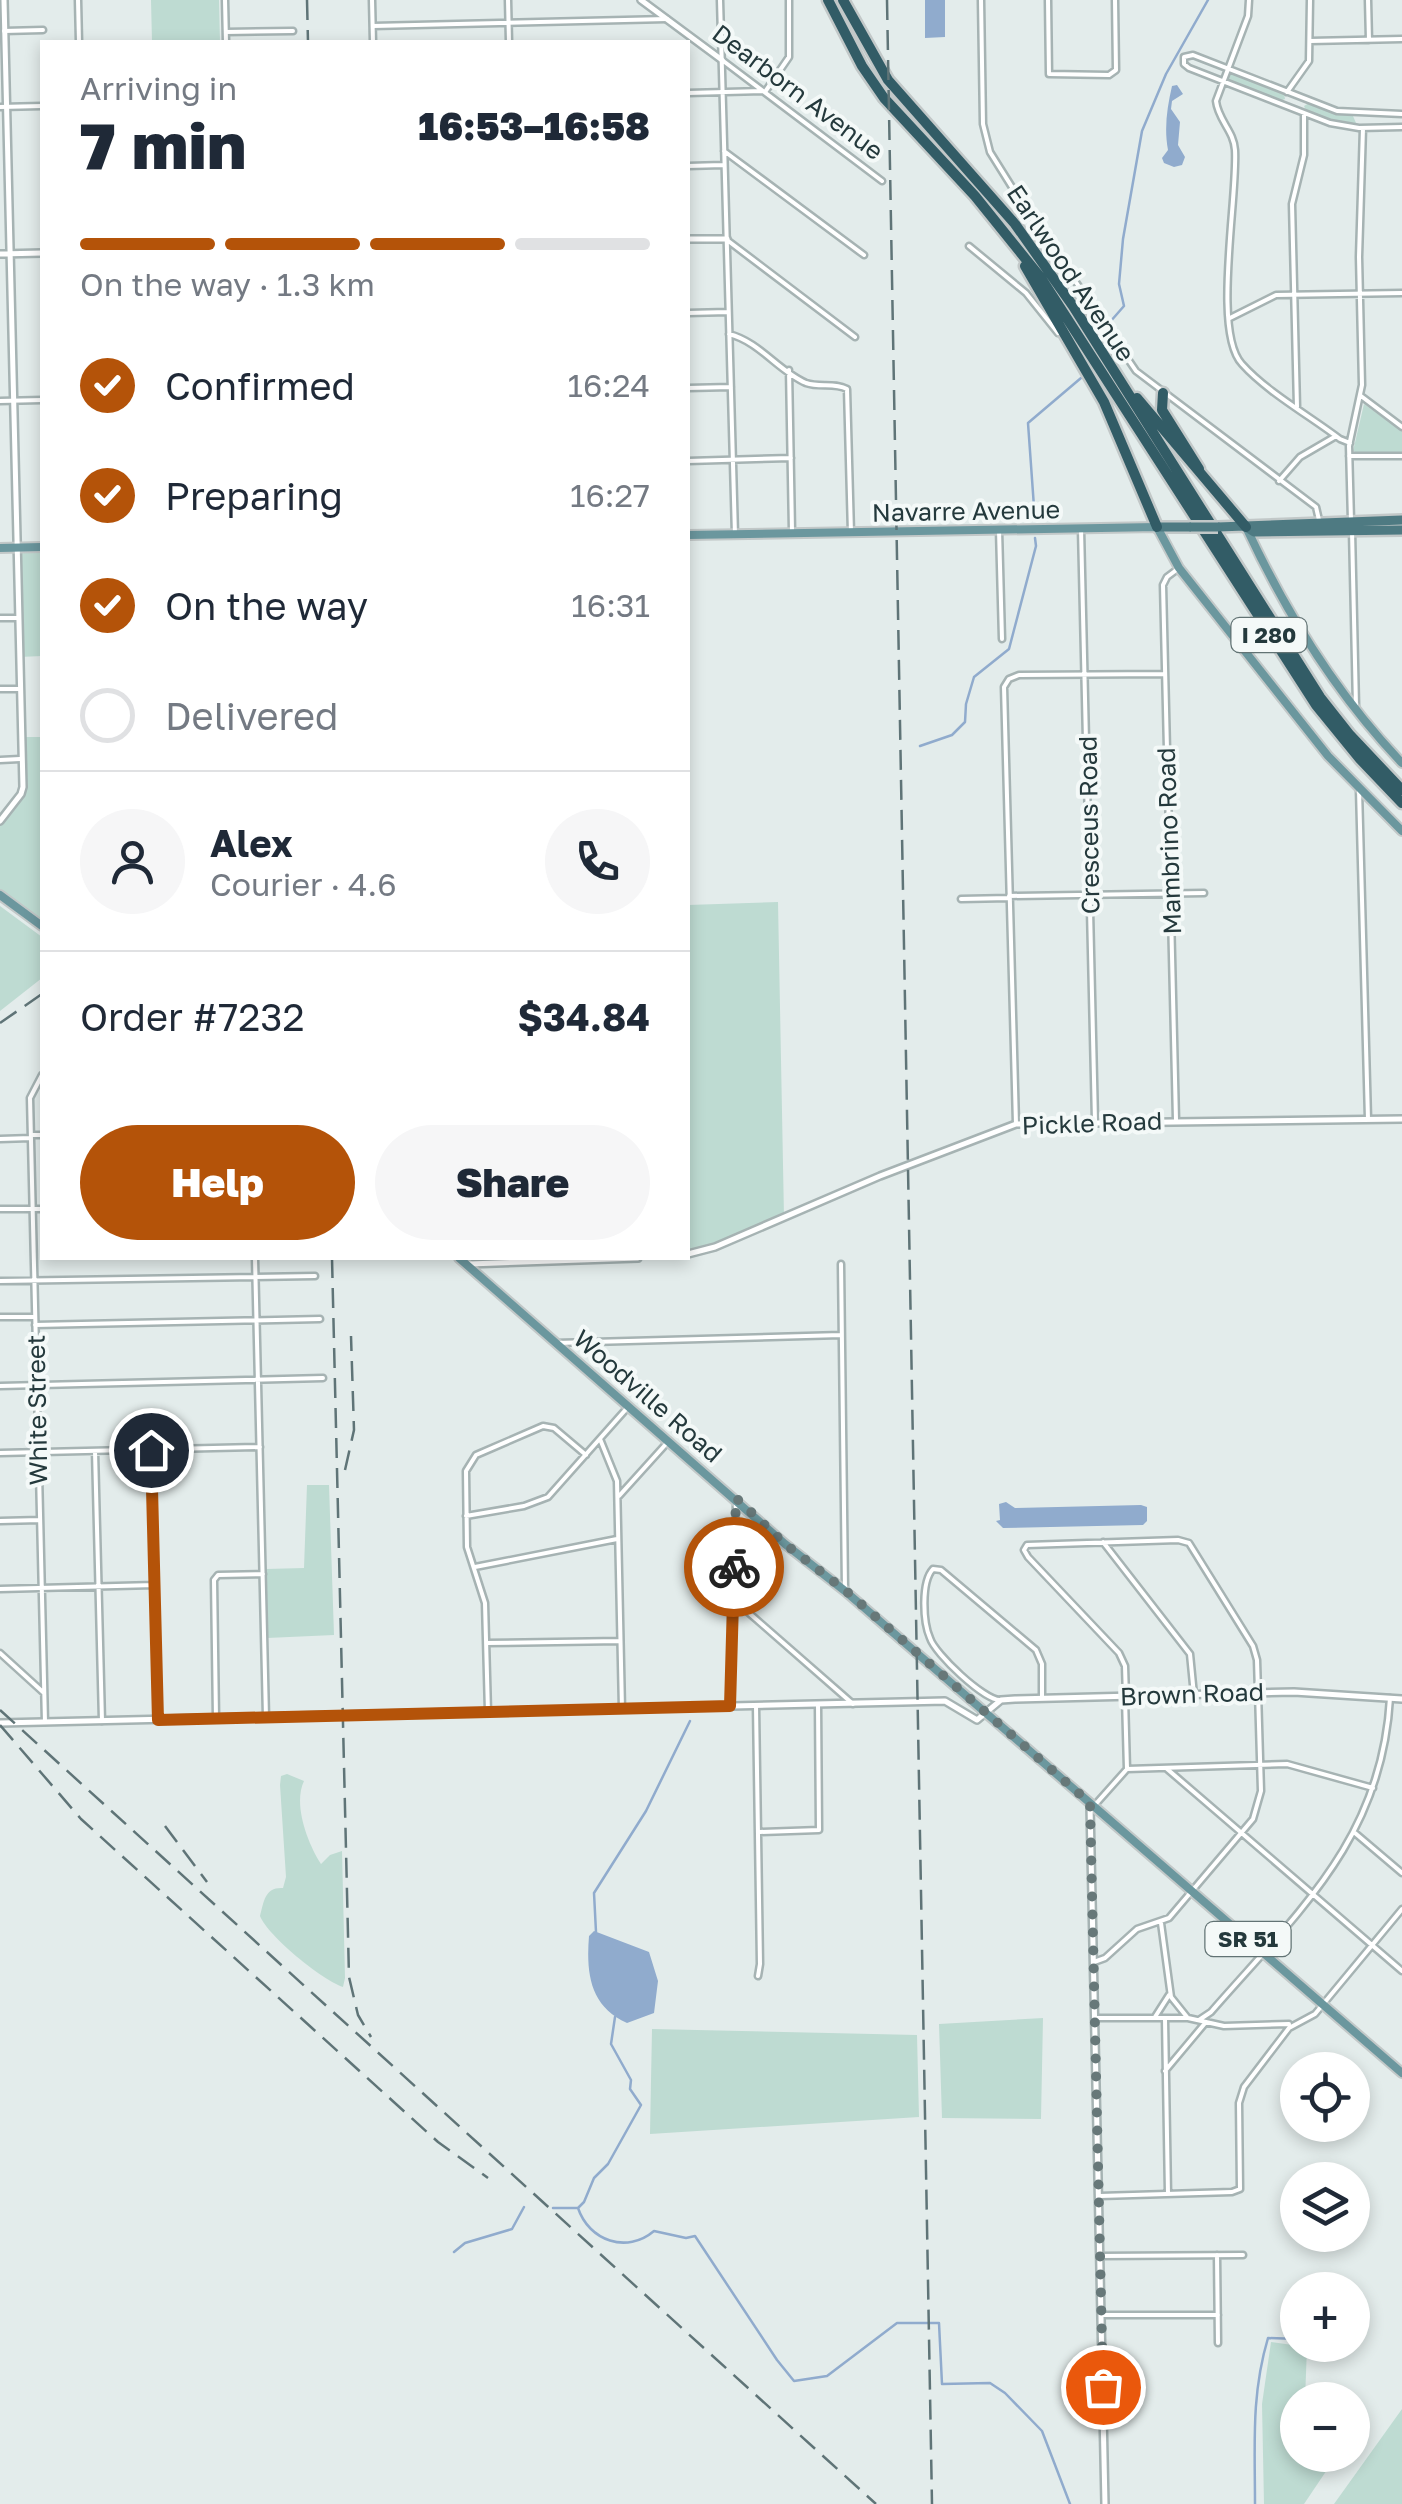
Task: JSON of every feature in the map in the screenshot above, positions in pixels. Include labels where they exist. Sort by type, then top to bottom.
[{"type":"highway","name":"I 280","points":[[828,0],[862,66],[884,98],[975,196],[1041,278],[1316,706],[1402,803]]},
{"type":"highway","name":"I 280","points":[[844,0],[888,80],[1016,224],[1304,672],[1350,735],[1402,790]]},
{"type":"highway","points":[[975,196],[1028,271],[1104,402],[1157,528]]},
{"type":"highway","points":[[1094,341],[1152,418],[1246,527]]},
{"type":"highway","points":[[1164,394],[1162,410],[1202,474]]},
{"type":"highway","name":"Navarre Avenue","points":[[1246,527],[1254,532],[1279,532],[1402,520]]},
{"type":"highway","points":[[1279,532],[1281,527],[1333,521]]},
{"type":"highway","name":"Navarre Avenue","points":[[1157,528],[1246,527],[1254,523],[1319,527],[1333,521],[1402,530]]},
{"type":"main road","points":[[1246,527],[1280,597],[1356,712],[1402,762]]},
{"type":"main road","name":"Navarre Avenue","points":[[690,535],[1157,528]]},
{"type":"main road","points":[[1157,528],[1179,568],[1359,790],[1402,831]]},
{"type":"main road","points":[[0,548],[40,547]]},
{"type":"main road","points":[[0,895],[40,925]]},
{"type":"main road","name":"Woodville Road","points":[[462,1261],[785,1544],[846,1591],[1402,2073]]},
{"type":"street","points":[[0,821],[22,790],[3,107],[4,0]]},
{"type":"street","points":[[78,0],[78,40]]},
{"type":"street","points":[[225,0],[226,40]]},
{"type":"street","points":[[372,0],[373,40]]},
{"type":"street","points":[[508,0],[509,40]]},
{"type":"street","name":"Dearborn Avenue","points":[[641,0],[882,181]]},
{"type":"street","points":[[720,0],[735,535]]},
{"type":"street","points":[[690,93],[764,92],[789,58],[790,0]]},
{"type":"street","name":"Earlwood Avenue","points":[[980,0],[983,124],[990,152],[1136,370],[1318,509],[1319,527]]},
{"type":"street","points":[[1048,0],[1049,74],[1105,76],[1115,72],[1115,0]]},
{"type":"street","points":[[1249,0],[1248,16],[1226,68],[1216,106],[1235,146],[1228,252],[1232,345],[1240,361],[1336,436],[1350,442]]},
{"type":"street","points":[[1285,106],[1288,92],[1306,67],[1310,0]]},
{"type":"street","points":[[1368,0],[1369,40]]},
{"type":"street","points":[[373,26],[667,19]]},
{"type":"street","points":[[3,32],[43,30]]},
{"type":"street","points":[[226,32],[293,31]]},
{"type":"street","points":[[1310,41],[1402,39]]},
{"type":"street","points":[[1402,114],[1333,110],[1193,55],[1184,57],[1186,66],[1302,112],[1361,128],[1402,127]]},
{"type":"street","points":[[1297,407],[1292,204],[1304,155],[1304,99]]},
{"type":"street","points":[[3,107],[40,106]]},
{"type":"street","points":[[1356,712],[1350,442],[1361,396],[1360,114]]},
{"type":"street","points":[[724,152],[864,256]]},
{"type":"street","points":[[690,166],[724,165]]},
{"type":"street","points":[[690,239],[726,240],[855,337]]},
{"type":"street","points":[[969,246],[1033,300],[1088,375]]},
{"type":"street","points":[[0,254],[40,254]]},
{"type":"street","points":[[1230,318],[1266,298],[1402,293]]},
{"type":"street","points":[[690,313],[728,312]]},
{"type":"street","points":[[729,334],[756,346],[808,383],[844,386],[848,392],[850,532]]},
{"type":"street","points":[[788,370],[792,534]]},
{"type":"street","points":[[690,388],[730,387]]},
{"type":"street","points":[[1361,396],[1402,427]]},
{"type":"street","points":[[0,401],[40,400]]},
{"type":"street","points":[[1279,480],[1298,459],[1336,436]]},
{"type":"street","points":[[1350,456],[1402,456]]},
{"type":"street","points":[[690,461],[790,458]]},
{"type":"street","name":"Cresceus Road","points":[[1081,529],[1096,1121]]},
{"type":"street","points":[[999,530],[1002,639]]},
{"type":"street","name":"Mambrino Road","points":[[1176,1120],[1163,586],[1179,568]]},
{"type":"street","points":[[0,618],[18,618]]},
{"type":"street","points":[[1016,1124],[1004,691],[1007,681],[1019,675],[1165,674]]},
{"type":"street","points":[[0,689],[20,689]]},
{"type":"street","points":[[0,760],[22,759]]},
{"type":"street","points":[[1359,790],[1368,1120]]},
{"type":"street","points":[[0,806],[7,812]]},
{"type":"street","points":[[962,899],[1204,894]]},
{"type":"street","name":"White Street","points":[[40,1079],[30,1098],[45,1722]]},
{"type":"street","name":"Pickle Road","points":[[690,1254],[716,1247],[880,1176],[1016,1124],[1402,1119]]},
{"type":"street","points":[[0,1138],[40,1135]]},
{"type":"street","points":[[0,1209],[40,1209]]},
{"type":"street","points":[[256,1260],[266,1717]]},
{"type":"street","points":[[462,1261],[521,1260]]},
{"type":"street","points":[[841,1264],[846,1591]]},
{"type":"street","points":[[0,1281],[315,1276]]},
{"type":"street","points":[[0,1318],[35,1317]]},
{"type":"street","points":[[35,1325],[320,1319]]},
{"type":"street","points":[[556,1343],[842,1335]]},
{"type":"street","points":[[0,1386],[323,1378]]},
{"type":"street","points":[[466,1516],[541,1501],[559,1489],[629,1405]]},
{"type":"street","points":[[488,1712],[484,1598],[468,1552],[466,1471],[476,1455],[547,1426],[586,1455]]},
{"type":"street","points":[[600,1439],[618,1481],[622,1709]]},
{"type":"street","points":[[617,1499],[670,1440]]},
{"type":"street","points":[[0,1453],[260,1447]]},
{"type":"street","points":[[151,1450],[158,1720]]},
{"type":"street","points":[[96,1451],[102,1721]]},
{"type":"street","points":[[730,1706],[736,1498]]},
{"type":"street","points":[[0,1521],[40,1520]]},
{"type":"street","points":[[475,1567],[618,1539]]},
{"type":"street","points":[[1103,1542],[1190,1654],[1194,1695]]},
{"type":"street","points":[[1094,1962],[1106,1958],[1137,1929],[1161,1923],[1193,1891],[1259,1807],[1255,1650],[1186,1542],[1024,1547],[1028,1557],[1119,1653],[1125,1666],[1126,1769],[1092,1805],[1094,1962],[1095,2018],[1102,2315],[1104,2504]]},
{"type":"street","points":[[1001,1700],[988,1698],[934,1647],[928,1635],[926,1612],[926,1579],[930,1571],[938,1569],[1036,1650],[1042,1664],[1042,1698]]},
{"type":"street","points":[[216,1718],[213,1583],[222,1574],[263,1574]]},
{"type":"street","points":[[0,1589],[155,1586]]},
{"type":"street","points":[[733,1598],[853,1704]]},
{"type":"street","points":[[486,1643],[620,1641]]},
{"type":"street","points":[[0,1653],[44,1693]]},
{"type":"street","name":"Brown Road","points":[[1001,1700],[1258,1692],[1402,1700]]},
{"type":"street","points":[[1166,2071],[1203,2021],[1313,1894],[1355,1833],[1374,1788],[1385,1745],[1390,1698]]},
{"type":"street","points":[[0,1724],[924,1702],[950,1702],[977,1720],[1001,1700]]},
{"type":"street","points":[[758,1832],[819,1830],[818,1704]]},
{"type":"street","points":[[756,1706],[758,1976]]},
{"type":"street","points":[[1126,1769],[1290,1764],[1374,1788]]},
{"type":"street","points":[[1166,1768],[1402,1971]]},
{"type":"street","points":[[1355,1833],[1402,1874]]},
{"type":"street","points":[[1095,2018],[1188,2018],[1224,2026],[1294,2024],[1309,2019],[1402,1909]]},
{"type":"street","points":[[1161,1923],[1170,1991],[1175,2004],[1188,2018]]},
{"type":"street","points":[[1154,2018],[1170,1991]]},
{"type":"street","points":[[1164,2018],[1168,2194]]},
{"type":"street","points":[[1099,2196],[1240,2190],[1240,2095],[1258,2066],[1294,2024]]},
{"type":"street","points":[[1100,2256],[1242,2254]]},
{"type":"street","points":[[1217,2255],[1218,2342]]},
{"type":"street","points":[[1102,2315],[1218,2315]]},
{"type":"green space","points":[[151,0],[219,0],[220,40],[152,40]]},
{"type":"green space","points":[[1228,73],[1284,93],[1285,99],[1280,101],[1229,81]]},
{"type":"green space","points":[[1309,103],[1353,116],[1356,123],[1335,122],[1306,111],[1304,106]]},
{"type":"green space","points":[[1364,404],[1402,431],[1402,453],[1353,451]]},
{"type":"green space","points":[[40,547],[40,656],[19,657],[16,548]]},
{"type":"green space","points":[[21,737],[40,737],[40,925],[0,895],[0,822],[21,794]]},
{"type":"green space","points":[[778,902],[784,1217],[715,1247],[690,1253],[690,905]]},
{"type":"green space","points":[[0,906],[40,936],[40,980],[0,1011]]},
{"type":"green space","points":[[307,1485],[329,1485],[334,1635],[267,1638],[266,1569],[304,1568]]},
{"type":"green space","points":[[287,1774],[304,1781],[300,1801],[303,1823],[321,1864],[342,1851],[343,1987],[297,1956],[273,1935],[260,1916],[266,1896],[283,1888],[286,1877],[280,1785],[281,1776]]},
{"type":"green space","points":[[1043,2018],[1041,2119],[942,2118],[939,2024]]},
{"type":"green space","points":[[652,2029],[917,2035],[919,2117],[650,2134]]},
{"type":"green space","points":[[1271,2342],[1280,2343],[1280,2362],[1306,2362],[1306,2382],[1280,2382],[1280,2472],[1326,2472],[1304,2504],[1264,2504],[1262,2404]]},
{"type":"green space","points":[[1402,2409],[1402,2504],[1334,2504],[1357,2472],[1370,2472],[1370,2454]]},
{"type":"water","points":[[925,0],[945,0],[945,37],[925,38]]},
{"type":"water","points":[[1177,85],[1183,94],[1172,101],[1171,109],[1180,122],[1178,145],[1185,157],[1182,165],[1174,167],[1162,158],[1168,150],[1170,94],[1172,86]]},
{"type":"water","points":[[1006,1502],[1015,1508],[1141,1505],[1147,1507],[1147,1521],[1143,1525],[1003,1528],[996,1521],[1000,1520],[999,1504]]},
{"type":"water","points":[[594,1931],[649,1952],[658,1981],[654,2013],[627,2023],[605,2008],[593,1987],[588,1963],[589,1936]]},
{"type":"waterway","points":[[1110,322],[1124,306],[1119,284],[1123,239],[1142,131],[1166,74],[1208,0]]},
{"type":"waterway","points":[[1035,521],[1028,423],[1081,378]]},
{"type":"waterway","points":[[920,746],[952,735],[965,722],[974,677],[1009,649],[1035,538]]},
{"type":"waterway","points":[[596,1932],[594,1893],[646,1811],[690,1721]]},
{"type":"waterway","points":[[553,2208],[578,2208],[584,2202],[594,2178],[608,2164],[641,2105],[611,2044],[615,2017]]},
{"type":"waterway","points":[[454,2252],[465,2243],[512,2229],[524,2207]]},
{"type":"waterway","points":[[578,2208],[591,2229],[621,2243],[654,2231],[686,2238],[695,2236],[794,2381],[827,2376],[897,2323],[939,2323],[942,2384],[990,2383],[1005,2393],[1042,2431],[1070,2504]]},
{"type":"waterway","points":[[1255,2504],[1256,2400],[1268,2338],[1280,2338]]},
{"type":"railway","points":[[307,0],[308,40]]},
{"type":"railway","points":[[887,0],[932,2504]]},
{"type":"railway","points":[[0,1023],[40,995]]},
{"type":"railway","points":[[332,1260],[349,1977],[358,2015],[371,2037]]},
{"type":"railway","points":[[345,1470],[354,1430],[351,1336]]},
{"type":"railway","points":[[0,1710],[876,2504]]},
{"type":"railway","points":[[0,1725],[81,1819],[438,2142],[488,2178]]},
{"type":"railway","points":[[165,1826],[207,1882]]},
{"type":"way so far","points":[[734,1567],[736,1498],[1090,1803],[1103,2387]]},
{"type":"route","points":[[151,1450],[158,1720],[730,1706],[734,1567]]}]
